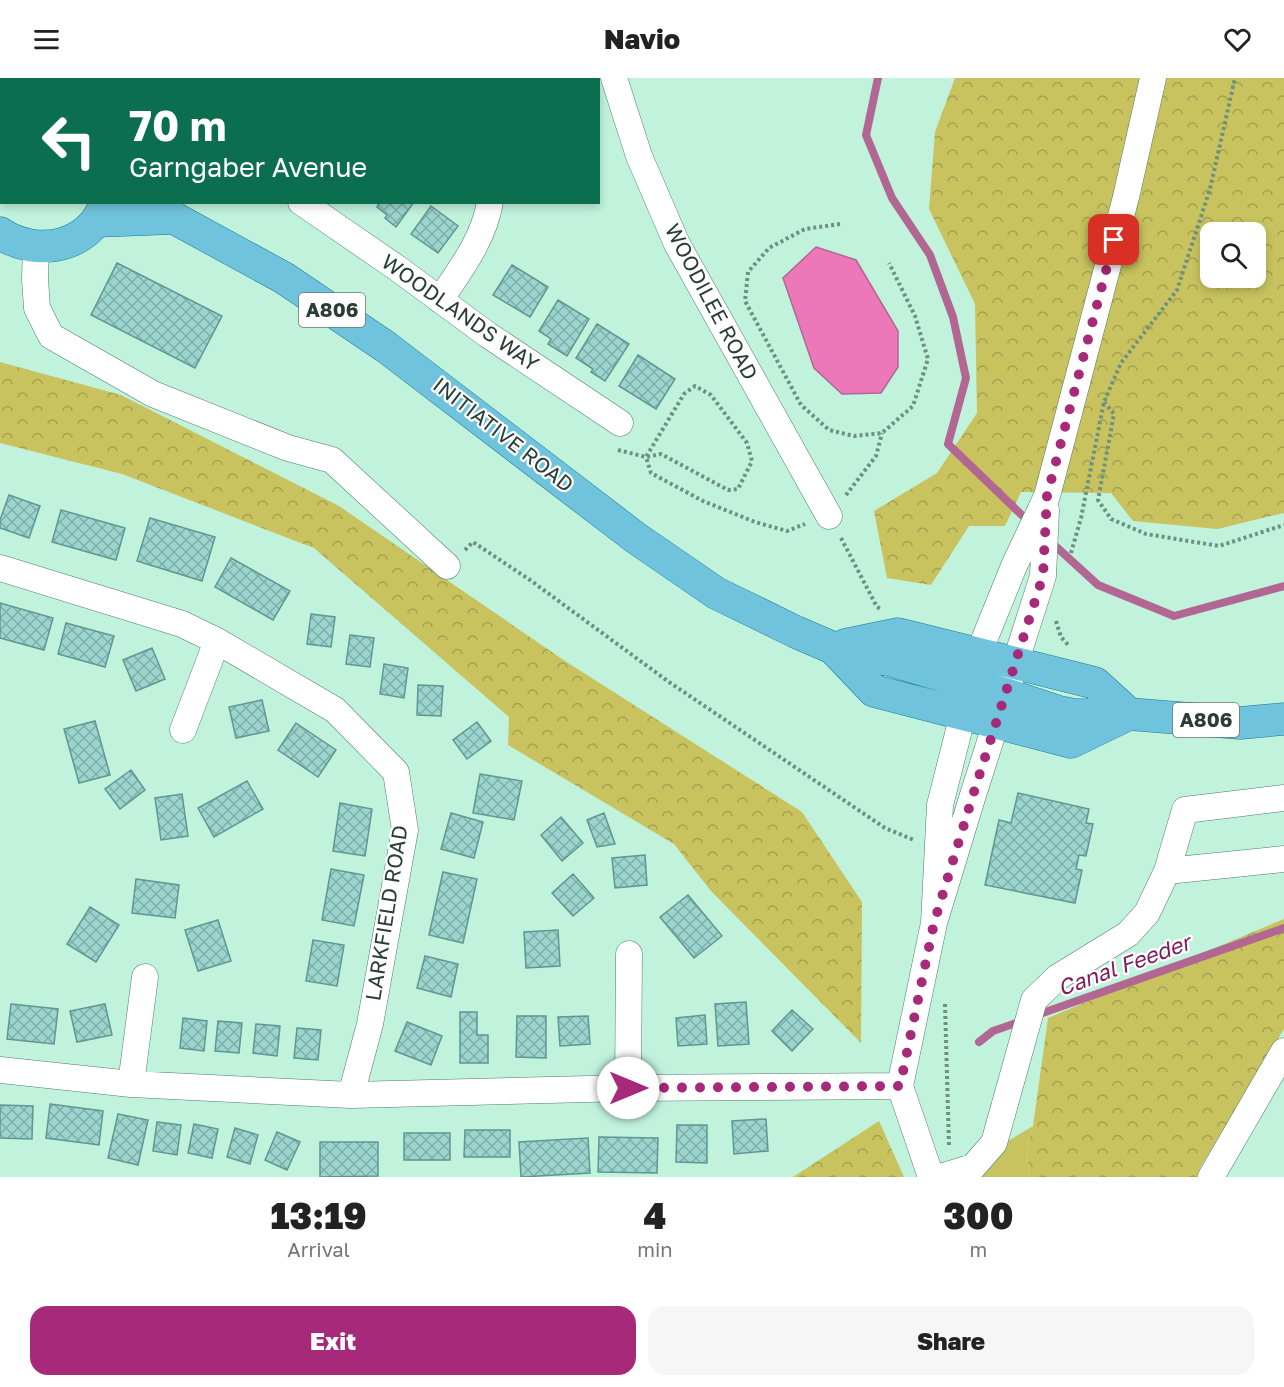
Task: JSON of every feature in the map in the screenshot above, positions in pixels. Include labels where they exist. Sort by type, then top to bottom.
[{"type":"main road","name":"A806","points":[[101,212],[165,210]]},
{"type":"main road","name":"INITIATIVE ROAD","points":[[165,210],[284,278],[386,347],[636,538],[716,593],[833,648],[874,692],[963,715],[1000,708],[1071,742],[1129,714]]},
{"type":"main road","points":[[0,233],[28,247],[46,248],[65,243],[82,234],[101,212]]},
{"type":"main road","name":"A806","points":[[833,648],[898,634],[974,670],[1000,708]]},
{"type":"main road","name":"A806","points":[[974,670],[1015,663],[1095,683],[1129,714],[1240,723],[1284,719]]},
{"type":"street","name":"WOODILEE ROAD","points":[[614,78],[639,156],[677,244],[829,516]]},
{"type":"street","points":[[934,923],[940,805],[974,670],[1014,566],[1048,491],[1126,197],[1153,78]]},
{"type":"street","name":"WOODLANDS WAY","points":[[304,204],[398,268],[488,335],[620,423]]},
{"type":"street","points":[[440,300],[476,243],[488,215],[490,204]]},
{"type":"street","points":[[36,247],[37,308],[51,336],[153,394],[288,448],[332,460],[447,566]]},
{"type":"street","points":[[931,1177],[900,1086],[934,923],[1043,576],[1048,491]]},
{"type":"street","name":"LARKFIELD ROAD","points":[[0,568],[182,624],[217,641],[335,710],[396,772],[405,830],[370,1024],[351,1095]]},
{"type":"street","points":[[183,730],[217,641]]},
{"type":"street","points":[[941,1177],[973,1167],[994,1143],[1035,1000],[1058,977],[1128,934],[1147,913],[1167,871],[1185,810],[1284,798]]},
{"type":"street","points":[[1167,871],[1284,859]]},
{"type":"street","points":[[628,1088],[629,954]]},
{"type":"street","points":[[131,1084],[145,977]]},
{"type":"street","points":[[1211,1177],[1284,1051]]},
{"type":"street","points":[[0,1070],[131,1084],[351,1095],[628,1088],[900,1086]]},
{"type":"path","points":[[1081,518],[1104,402],[1121,363],[1177,290],[1210,189],[1235,78]]},
{"type":"path","points":[[840,224],[805,229],[769,248],[748,272],[745,301],[801,405],[829,430],[854,436],[882,433]]},
{"type":"path","points":[[646,457],[661,454],[728,490],[738,489],[752,461],[747,443],[711,395],[694,386],[684,394],[646,457],[651,473],[703,501],[755,522],[786,531],[829,516],[876,456],[882,433],[913,406],[928,359],[915,316],[889,263]]},
{"type":"path","points":[[1104,402],[1114,414],[1098,500],[1111,519],[1146,534],[1219,546],[1284,525]]},
{"type":"path","points":[[829,516],[877,607],[888,611]]},
{"type":"path","points":[[447,566],[473,542],[728,722],[885,828],[915,840]]},
{"type":"path","points":[[1056,620],[1061,637],[1071,650]]},
{"type":"path","points":[[945,998],[949,1150]]},
{"type":"green space","points":[[955,78],[1284,78],[1284,513],[1217,529],[1133,521],[1111,493],[1021,492],[1005,526],[969,526],[931,585],[887,578],[874,511],[937,473],[977,413],[975,304],[929,209],[935,132]]},
{"type":"green space","points":[[0,362],[121,395],[339,506],[565,661],[802,812],[862,902],[861,1043],[711,891],[674,844],[508,745],[509,717],[314,548],[122,474],[0,443]]},
{"type":"green space","points":[[1284,919],[1284,1029],[1200,1168],[1197,1177],[1030,1177],[1026,1151],[1033,1126],[1048,1018]]},
{"type":"green space","points":[[879,1121],[904,1177],[793,1177]]},
{"type":"green space","points":[[1033,1126],[1026,1151],[1030,1177],[948,1177]]},
{"type":"shaded area","points":[[816,247],[856,260],[898,331],[898,367],[881,393],[842,394],[814,368],[783,278]]},
{"type":"building","points":[[379,204],[413,204],[396,227],[377,207]]},
{"type":"building","points":[[431,206],[458,226],[438,253],[411,234]]},
{"type":"building","points":[[117,263],[222,316],[195,368],[91,315]]},
{"type":"building","points":[[512,265],[548,287],[530,317],[493,295]]},
{"type":"building","points":[[558,300],[589,319],[567,356],[548,344],[551,339],[539,331]]},
{"type":"building","points":[[597,324],[629,344],[605,381],[591,372],[593,369],[576,358]]},
{"type":"building","points":[[638,355],[675,379],[656,409],[619,386]]},
{"type":"building","points":[[9,495],[40,506],[29,538],[0,528],[0,520]]},
{"type":"building","points":[[61,510],[125,528],[116,560],[52,542]]},
{"type":"building","points":[[150,518],[215,537],[202,581],[137,561]]},
{"type":"building","points":[[231,558],[290,591],[273,620],[215,587]]},
{"type":"building","points":[[0,603],[53,618],[44,650],[0,638]]},
{"type":"building","points":[[311,614],[335,617],[331,647],[307,644]]},
{"type":"building","points":[[66,623],[114,636],[105,667],[58,654]]},
{"type":"building","points":[[350,635],[374,638],[370,667],[346,664]]},
{"type":"building","points":[[152,648],[165,679],[136,691],[123,660]]},
{"type":"building","points":[[384,664],[408,668],[404,698],[380,694]]},
{"type":"building","points":[[418,685],[443,686],[441,716],[417,715]]},
{"type":"building","points":[[262,700],[269,731],[236,738],[229,707]]},
{"type":"building","points":[[95,721],[110,775],[79,783],[64,729]]},
{"type":"building","points":[[477,722],[491,741],[467,759],[453,740]]},
{"type":"building","points":[[296,723],[336,750],[318,777],[278,750]]},
{"type":"building","points":[[131,770],[145,790],[120,809],[105,789]]},
{"type":"building","points":[[480,774],[522,781],[514,820],[473,813]]},
{"type":"building","points":[[247,781],[263,809],[214,837],[198,808]]},
{"type":"building","points":[[1018,793],[1089,809],[1086,823],[1093,824],[1086,856],[1079,855],[1076,869],[1082,870],[1075,903],[985,885],[999,820],[1011,823]]},
{"type":"building","points":[[182,794],[188,836],[161,840],[155,798]]},
{"type":"building","points":[[340,803],[372,809],[365,856],[333,851]]},
{"type":"building","points":[[451,813],[483,822],[474,858],[441,849]]},
{"type":"building","points":[[604,813],[615,844],[597,847],[587,820]]},
{"type":"building","points":[[561,817],[583,843],[562,861],[541,835]]},
{"type":"building","points":[[645,855],[647,885],[615,888],[612,858]]},
{"type":"building","points":[[331,869],[364,875],[354,926],[322,920]]},
{"type":"building","points":[[443,872],[477,879],[463,943],[429,935]]},
{"type":"building","points":[[573,874],[594,898],[573,916],[552,893]]},
{"type":"building","points":[[136,879],[179,885],[175,918],[132,913]]},
{"type":"building","points":[[688,895],[722,936],[694,958],[660,917]]},
{"type":"building","points":[[90,907],[119,925],[96,962],[67,944]]},
{"type":"building","points":[[218,920],[231,961],[198,971],[185,930]]},
{"type":"building","points":[[558,930],[560,966],[526,968],[524,932]]},
{"type":"building","points":[[313,940],[344,945],[337,986],[306,981]]},
{"type":"building","points":[[425,956],[458,964],[451,997],[417,988]]},
{"type":"building","points":[[746,1002],[749,1044],[718,1046],[715,1004]]},
{"type":"building","points":[[11,1004],[58,1009],[54,1044],[7,1039]]},
{"type":"building","points":[[105,1004],[112,1035],[77,1042],[70,1011]]},
{"type":"building","points":[[792,1010],[813,1029],[792,1051],[772,1031]]},
{"type":"building","points":[[460,1012],[477,1012],[477,1035],[488,1035],[488,1063],[460,1063]]},
{"type":"building","points":[[705,1015],[707,1044],[678,1046],[676,1018]]},
{"type":"building","points":[[517,1016],[546,1016],[546,1058],[516,1057]]},
{"type":"building","points":[[588,1016],[590,1044],[560,1046],[558,1017]]},
{"type":"building","points":[[183,1018],[207,1021],[204,1051],[180,1048]]},
{"type":"building","points":[[218,1021],[242,1023],[239,1053],[215,1051]]},
{"type":"building","points":[[407,1022],[442,1036],[431,1065],[395,1051]]},
{"type":"building","points":[[256,1024],[280,1026],[277,1056],[253,1053]]},
{"type":"building","points":[[297,1028],[321,1030],[318,1060],[294,1058]]},
{"type":"building","points":[[50,1104],[103,1111],[99,1145],[46,1138]]},
{"type":"building","points":[[0,1105],[33,1106],[32,1139],[0,1138]]},
{"type":"building","points":[[118,1114],[148,1120],[138,1165],[108,1158]]},
{"type":"building","points":[[766,1119],[768,1151],[734,1154],[732,1121]]},
{"type":"building","points":[[157,1122],[181,1125],[177,1155],[153,1151]]},
{"type":"building","points":[[194,1124],[218,1129],[212,1158],[188,1153]]},
{"type":"building","points":[[677,1125],[707,1125],[707,1163],[676,1162]]},
{"type":"building","points":[[235,1128],[258,1135],[250,1164],[227,1157]]},
{"type":"building","points":[[465,1130],[510,1130],[510,1157],[464,1157]]},
{"type":"building","points":[[277,1132],[300,1142],[287,1170],[265,1160]]},
{"type":"building","points":[[404,1133],[450,1133],[450,1160],[404,1160]]},
{"type":"building","points":[[599,1137],[658,1138],[657,1173],[598,1172]]},
{"type":"building","points":[[588,1138],[590,1173],[521,1177],[519,1142]]},
{"type":"building","points":[[320,1142],[378,1142],[378,1176],[320,1177]]},
{"type":"waterway","points":[[878,78],[866,135],[892,198],[930,255],[953,317],[966,378],[948,444],[1029,522]]},
{"type":"waterway","points":[[1051,542],[1098,585],[1174,616],[1284,586]]},
{"type":"waterway","name":"Canal Feeder","points":[[1034,1016],[1284,928]]},
{"type":"waterway","name":"Canal Feeder","points":[[979,1042],[993,1031],[1022,1021]]},
{"type":"route","points":[[628,1088],[900,1086],[934,923],[1043,576],[1047,496],[1114,240]]}]
